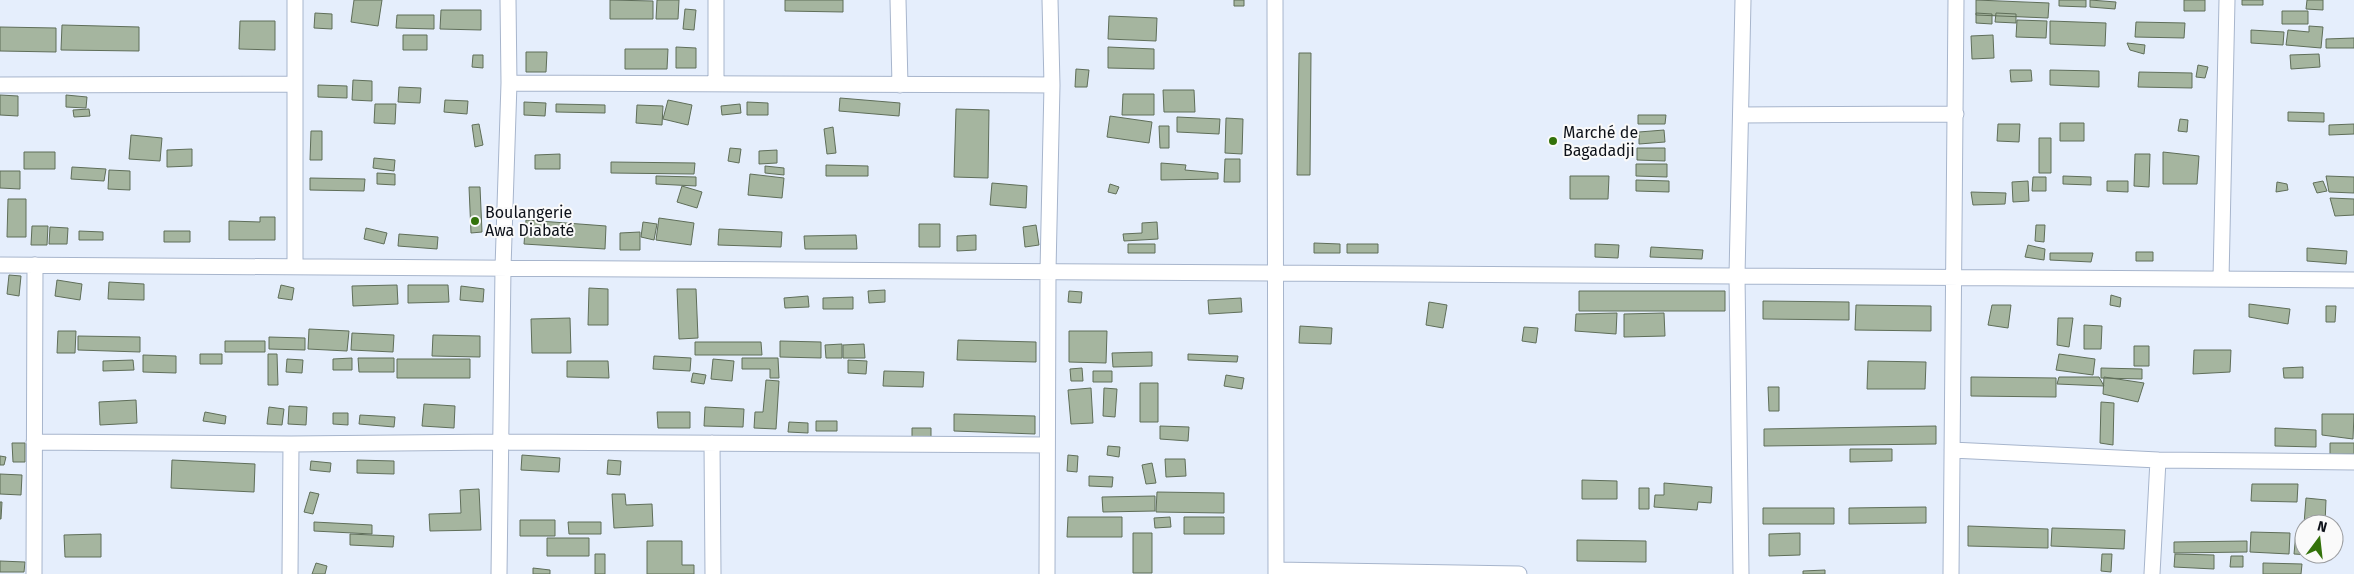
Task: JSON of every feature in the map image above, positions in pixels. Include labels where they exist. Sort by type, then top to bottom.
[{"type":"street","points":[[295,0],[295,267]]},
{"type":"street","points":[[499,574],[503,268],[509,83],[508,0]]},
{"type":"street","points":[[716,0],[716,84]]},
{"type":"street","points":[[898,0],[900,85]]},
{"type":"street","points":[[1047,574],[1046,445],[1052,85],[1050,0]]},
{"type":"street","points":[[1275,0],[1276,572],[1519,574]]},
{"type":"street","points":[[1741,574],[1737,276],[1742,0]]},
{"type":"street","points":[[1951,574],[1952,277],[1956,114],[1956,0]]},
{"type":"street","points":[[2221,279],[2227,0]]},
{"type":"street","points":[[509,83],[1052,85]]},
{"type":"street","points":[[0,84],[294,84]]},
{"type":"street","points":[[1741,115],[1956,114]]},
{"type":"street","points":[[0,265],[2354,280]]},
{"type":"street","points":[[34,574],[35,265]]},
{"type":"street","points":[[34,442],[1046,445]]},
{"type":"street","points":[[712,443],[713,574]]},
{"type":"street","points":[[290,444],[290,574]]},
{"type":"street","points":[[1952,450],[2158,460],[2354,462]]},
{"type":"street","points":[[2152,574],[2158,460]]},
{"type":"building","points":[[354,0],[382,0],[378,26],[351,22]]},
{"type":"building","points":[[610,0],[653,1],[653,19],[610,19]]},
{"type":"building","points":[[657,0],[679,0],[678,19],[656,19]]},
{"type":"building","points":[[785,0],[843,0],[843,12],[785,11]]},
{"type":"building","points":[[1234,0],[1244,0],[1244,6],[1234,6]]},
{"type":"building","points":[[1976,0],[2049,3],[2048,18],[1976,15]]},
{"type":"building","points":[[2059,0],[2086,0],[2086,7],[2059,6]]},
{"type":"building","points":[[2090,0],[2116,2],[2115,9],[2090,7]]},
{"type":"building","points":[[2184,0],[2205,0],[2205,11],[2184,11]]},
{"type":"building","points":[[2242,0],[2263,0],[2263,5],[2242,5]]},
{"type":"building","points":[[2307,0],[2323,0],[2323,10],[2306,9]]},
{"type":"building","points":[[685,9],[696,10],[694,30],[683,29]]},
{"type":"building","points":[[441,10],[481,10],[481,30],[440,29]]},
{"type":"building","points":[[2282,11],[2308,11],[2308,24],[2282,24]]},
{"type":"building","points":[[315,13],[332,14],[332,29],[314,28]]},
{"type":"building","points":[[1976,13],[1992,14],[1992,24],[1976,23]]},
{"type":"building","points":[[1996,13],[2016,14],[2016,23],[1995,22]]},
{"type":"building","points":[[397,15],[434,15],[434,29],[396,28]]},
{"type":"building","points":[[1109,16],[1157,18],[1156,41],[1108,39]]},
{"type":"building","points":[[2017,20],[2047,21],[2046,38],[2016,37]]},
{"type":"building","points":[[240,21],[275,21],[275,50],[239,49]]},
{"type":"building","points":[[2050,21],[2106,23],[2105,46],[2050,44]]},
{"type":"building","points":[[2136,22],[2185,23],[2184,38],[2135,37]]},
{"type":"building","points":[[62,25],[139,27],[139,51],[61,50]]},
{"type":"building","points":[[2309,26],[2323,27],[2321,48],[2286,45],[2288,30],[2309,32]]},
{"type":"building","points":[[0,27],[56,28],[56,52],[0,51]]},
{"type":"building","points":[[2251,30],[2284,32],[2283,45],[2251,43]]},
{"type":"building","points":[[403,35],[427,35],[427,50],[403,50]]},
{"type":"building","points":[[1993,35],[1994,58],[1972,59],[1971,36]]},
{"type":"building","points":[[2354,38],[2354,48],[2326,48],[2326,39]]},
{"type":"building","points":[[2127,43],[2145,45],[2144,54],[2130,50]]},
{"type":"building","points":[[676,47],[696,48],[696,68],[676,68]]},
{"type":"building","points":[[1108,47],[1154,49],[1154,69],[1108,68]]},
{"type":"building","points":[[625,49],[668,49],[667,69],[625,69]]},
{"type":"building","points":[[526,52],[547,52],[546,72],[526,72]]},
{"type":"building","points":[[1299,53],[1311,53],[1310,175],[1297,175]]},
{"type":"building","points":[[2319,54],[2320,67],[2291,69],[2290,55]]},
{"type":"building","points":[[473,55],[483,55],[483,68],[472,67]]},
{"type":"building","points":[[2198,65],[2208,67],[2205,78],[2196,77]]},
{"type":"building","points":[[1076,69],[1089,70],[1087,87],[1075,87]]},
{"type":"building","points":[[2010,70],[2031,70],[2032,81],[2011,82]]},
{"type":"building","points":[[2050,70],[2099,71],[2099,87],[2050,85]]},
{"type":"building","points":[[2139,72],[2192,73],[2192,88],[2138,87]]},
{"type":"building","points":[[353,80],[372,81],[372,101],[352,100]]},
{"type":"building","points":[[318,85],[347,86],[347,98],[318,97]]},
{"type":"building","points":[[399,87],[421,88],[420,103],[398,102]]},
{"type":"building","points":[[1163,90],[1194,90],[1195,112],[1164,112]]},
{"type":"building","points":[[1123,94],[1154,94],[1154,115],[1122,115]]},
{"type":"building","points":[[0,95],[18,96],[18,116],[0,115]]},
{"type":"building","points":[[66,95],[87,97],[86,108],[66,107]]},
{"type":"building","points":[[840,98],[900,103],[899,116],[839,111]]},
{"type":"building","points":[[445,100],[468,101],[467,114],[444,112]]},
{"type":"building","points":[[668,100],[692,105],[688,125],[663,119]]},
{"type":"building","points":[[524,102],[546,103],[545,116],[524,115]]},
{"type":"building","points":[[747,102],[768,103],[768,115],[747,115]]},
{"type":"building","points":[[375,104],[396,104],[395,124],[374,123]]},
{"type":"building","points":[[556,104],[605,105],[605,113],[556,112]]},
{"type":"building","points":[[740,104],[741,113],[722,115],[721,106]]},
{"type":"building","points":[[637,105],[663,106],[662,125],[636,123]]},
{"type":"building","points":[[89,109],[90,116],[74,117],[73,110]]},
{"type":"building","points":[[956,109],[989,110],[988,178],[954,177]]},
{"type":"building","points":[[2288,112],[2324,113],[2324,122],[2288,121]]},
{"type":"building","points":[[1638,115],[1666,115],[1665,124],[1638,124]]},
{"type":"building","points":[[1110,116],[1152,122],[1149,143],[1107,137]]},
{"type":"building","points":[[1177,117],[1220,119],[1219,134],[1177,132]]},
{"type":"building","points":[[1226,118],[1243,119],[1242,154],[1225,153]]},
{"type":"building","points":[[2180,119],[2188,120],[2187,132],[2178,131]]},
{"type":"building","points":[[2060,123],[2084,123],[2084,141],[2060,141]]},
{"type":"building","points":[[479,124],[483,145],[475,147],[472,125]]},
{"type":"building","points":[[1998,124],[2020,124],[2019,142],[1997,141]]},
{"type":"building","points":[[2354,124],[2354,134],[2329,135],[2329,125]]},
{"type":"building","points":[[1159,126],[1169,126],[1169,148],[1160,148]]},
{"type":"building","points":[[833,127],[836,153],[827,154],[824,129]]},
{"type":"building","points":[[1664,130],[1665,142],[1639,144],[1639,132]]},
{"type":"building","points":[[311,131],[322,131],[322,160],[310,160]]},
{"type":"building","points":[[131,135],[162,138],[160,161],[129,159]]},
{"type":"building","points":[[2039,138],[2051,138],[2051,173],[2039,173]]},
{"type":"building","points":[[730,148],[741,149],[739,163],[728,161]]},
{"type":"building","points":[[1637,148],[1665,148],[1665,161],[1637,160]]},
{"type":"building","points":[[192,149],[192,166],[167,167],[167,150]]},
{"type":"building","points":[[777,150],[777,163],[759,164],[759,151]]},
{"type":"building","points":[[24,152],[55,152],[55,169],[24,169]]},
{"type":"building","points":[[2163,152],[2199,156],[2197,184],[2163,184]]},
{"type":"building","points":[[560,154],[560,169],[535,169],[535,155]]},
{"type":"building","points":[[2135,154],[2150,154],[2149,187],[2134,186]]},
{"type":"building","points":[[374,158],[395,160],[394,171],[373,168]]},
{"type":"building","points":[[1225,159],[1240,159],[1240,182],[1224,182]]},
{"type":"building","points":[[611,162],[695,163],[694,174],[611,173]]},
{"type":"building","points":[[1161,163],[1186,165],[1185,170],[1218,173],[1218,179],[1161,180]]},
{"type":"building","points":[[1636,164],[1667,164],[1667,177],[1636,176]]},
{"type":"building","points":[[826,165],[868,166],[868,176],[826,176]]},
{"type":"building","points":[[765,166],[784,168],[784,175],[765,173]]},
{"type":"building","points":[[72,167],[106,169],[104,181],[71,179]]},
{"type":"building","points":[[109,170],[130,171],[130,190],[108,189]]},
{"type":"building","points":[[0,171],[20,171],[20,189],[0,188]]},
{"type":"building","points":[[377,173],[395,174],[395,185],[377,184]]},
{"type":"building","points":[[750,174],[784,178],[782,198],[748,195]]},
{"type":"building","points":[[656,176],[696,177],[696,186],[656,184]]},
{"type":"building","points":[[1570,176],[1609,176],[1608,199],[1570,199]]},
{"type":"building","points":[[2063,176],[2091,177],[2091,185],[2063,184]]},
{"type":"building","points":[[2326,176],[2354,177],[2354,193],[2329,192]]},
{"type":"building","points":[[2033,177],[2046,177],[2046,191],[2032,191]]},
{"type":"building","points":[[310,178],[365,179],[364,191],[310,190]]},
{"type":"building","points":[[1636,180],[1669,181],[1669,192],[1636,191]]},
{"type":"building","points":[[2028,181],[2029,201],[2013,202],[2012,182]]},
{"type":"building","points":[[2107,181],[2128,181],[2128,192],[2107,191]]},
{"type":"building","points":[[2323,181],[2327,191],[2317,193],[2313,183]]},
{"type":"building","points":[[2277,182],[2287,184],[2288,190],[2276,192]]},
{"type":"building","points":[[992,183],[1027,186],[1026,208],[990,205]]},
{"type":"building","points":[[1110,184],[1119,187],[1116,194],[1108,192]]},
{"type":"building","points":[[682,186],[702,192],[697,208],[677,202]]},
{"type":"building","points":[[469,187],[480,187],[482,232],[471,233]]},
{"type":"building","points":[[1971,192],[2006,193],[2005,204],[1973,205]]},
{"type":"building","points":[[2330,198],[2354,199],[2354,215],[2335,216]]},
{"type":"building","points":[[8,199],[26,199],[26,237],[7,237]]},
{"type":"building","points":[[260,217],[275,217],[275,240],[229,240],[229,221],[260,222]]},
{"type":"building","points":[[659,218],[694,223],[691,245],[656,240]]},
{"type":"building","points":[[526,220],[606,226],[605,249],[524,244]]},
{"type":"building","points":[[643,222],[657,224],[654,240],[641,237]]},
{"type":"building","points":[[1157,222],[1158,239],[1124,241],[1123,234],[1142,233],[1142,223]]},
{"type":"building","points":[[919,224],[940,224],[940,247],[919,247]]},
{"type":"building","points":[[1036,225],[1039,245],[1025,247],[1023,227]]},
{"type":"building","points":[[2036,225],[2045,225],[2044,242],[2035,241]]},
{"type":"building","points":[[32,226],[48,226],[47,245],[31,245]]},
{"type":"building","points":[[50,227],[68,228],[67,244],[49,244]]},
{"type":"building","points":[[366,228],[387,233],[384,244],[364,239]]},
{"type":"building","points":[[719,229],[782,232],[781,247],[718,245]]},
{"type":"building","points":[[79,231],[103,232],[103,240],[79,240]]},
{"type":"building","points":[[164,231],[190,231],[190,242],[164,242]]},
{"type":"building","points":[[640,232],[640,250],[620,250],[620,233]]},
{"type":"building","points":[[399,234],[438,237],[437,249],[398,246]]},
{"type":"building","points":[[856,235],[857,249],[805,249],[804,236]]},
{"type":"building","points":[[976,235],[976,250],[957,251],[957,236]]},
{"type":"building","points":[[1314,243],[1340,244],[1340,253],[1314,253]]},
{"type":"building","points":[[1128,244],[1155,244],[1155,253],[1128,253]]},
{"type":"building","points":[[1347,244],[1378,244],[1378,253],[1347,253]]},
{"type":"building","points":[[1595,244],[1619,245],[1618,258],[1595,257]]},
{"type":"building","points":[[2028,245],[2045,249],[2044,260],[2025,257]]},
{"type":"building","points":[[1651,247],[1703,250],[1702,259],[1650,257]]},
{"type":"building","points":[[2307,248],[2347,251],[2346,264],[2307,261]]},
{"type":"building","points":[[2136,252],[2153,252],[2153,261],[2136,261]]},
{"type":"building","points":[[2050,253],[2093,253],[2091,262],[2050,260]]},
{"type":"building","points":[[9,275],[21,276],[19,296],[7,294]]},
{"type":"building","points":[[57,280],[82,284],[80,300],[55,296]]},
{"type":"building","points":[[109,282],[144,284],[144,300],[108,299]]},
{"type":"building","points":[[281,285],[294,288],[292,300],[278,298]]},
{"type":"building","points":[[397,285],[398,304],[353,306],[352,286]]},
{"type":"building","points":[[408,285],[448,285],[449,302],[408,303]]},
{"type":"building","points":[[461,286],[484,289],[483,302],[460,300]]},
{"type":"building","points":[[589,288],[608,289],[608,325],[588,325]]},
{"type":"building","points":[[677,289],[696,289],[698,338],[679,339]]},
{"type":"building","points":[[885,290],[885,302],[869,303],[868,291]]},
{"type":"building","points":[[1069,291],[1082,292],[1081,303],[1068,302]]},
{"type":"building","points":[[1579,291],[1725,291],[1725,311],[1579,311]]},
{"type":"building","points":[[2111,295],[2121,298],[2120,307],[2110,305]]},
{"type":"building","points":[[808,296],[809,307],[785,308],[784,298]]},
{"type":"building","points":[[853,297],[853,309],[823,309],[823,298]]},
{"type":"building","points":[[1241,298],[1242,312],[1209,314],[1208,300]]},
{"type":"building","points":[[1763,301],[1849,302],[1849,320],[1763,319]]},
{"type":"building","points":[[1429,302],[1447,305],[1443,328],[1426,325]]},
{"type":"building","points":[[2249,304],[2290,309],[2288,324],[2249,317]]},
{"type":"building","points":[[1856,305],[1931,306],[1931,331],[1855,330]]},
{"type":"building","points":[[1992,305],[2011,305],[2008,328],[1988,325]]},
{"type":"building","points":[[2326,306],[2336,306],[2335,322],[2326,322]]},
{"type":"building","points":[[1617,313],[1616,334],[1575,331],[1576,314]]},
{"type":"building","points":[[1664,313],[1665,336],[1624,337],[1624,314]]},
{"type":"building","points":[[570,318],[571,353],[532,353],[531,319]]},
{"type":"building","points":[[2058,318],[2073,318],[2069,347],[2057,345]]},
{"type":"building","points":[[2084,325],[2102,326],[2101,349],[2084,349]]},
{"type":"building","points":[[1300,326],[1332,328],[1331,344],[1299,343]]},
{"type":"building","points":[[1524,327],[1538,328],[1536,343],[1522,341]]},
{"type":"building","points":[[309,329],[349,331],[347,351],[308,349]]},
{"type":"building","points":[[58,331],[76,331],[75,353],[57,353]]},
{"type":"building","points":[[1069,331],[1107,331],[1106,363],[1069,362]]},
{"type":"building","points":[[352,333],[394,335],[393,352],[351,350]]},
{"type":"building","points":[[433,335],[480,336],[480,357],[432,356]]},
{"type":"building","points":[[78,336],[140,337],[140,352],[78,350]]},
{"type":"building","points":[[269,337],[305,338],[305,350],[269,349]]},
{"type":"building","points":[[958,340],[1036,342],[1036,362],[957,360]]},
{"type":"building","points":[[225,341],[265,341],[265,352],[225,352]]},
{"type":"building","points":[[780,341],[821,342],[821,358],[780,357]]},
{"type":"building","points":[[695,342],[761,342],[762,355],[695,355]]},
{"type":"building","points":[[842,344],[842,358],[826,358],[825,345]]},
{"type":"building","points":[[864,344],[865,358],[843,358],[843,345]]},
{"type":"building","points":[[2134,346],[2149,346],[2149,366],[2134,366]]},
{"type":"building","points":[[2194,350],[2231,350],[2230,372],[2193,374]]},
{"type":"building","points":[[1152,352],[1152,366],[1113,367],[1112,353]]},
{"type":"building","points":[[200,354],[222,354],[222,364],[200,364]]},
{"type":"building","points":[[268,354],[277,354],[278,385],[268,385]]},
{"type":"building","points":[[1188,354],[1238,356],[1237,362],[1188,360]]},
{"type":"building","points":[[2059,354],[2095,359],[2093,375],[2056,370]]},
{"type":"building","points":[[143,355],[176,356],[176,373],[143,372]]},
{"type":"building","points":[[654,356],[691,358],[690,371],[653,369]]},
{"type":"building","points":[[352,358],[352,370],[333,370],[333,359]]},
{"type":"building","points":[[358,358],[394,358],[394,372],[359,372]]},
{"type":"building","points":[[742,358],[778,358],[779,378],[770,378],[770,369],[742,369]]},
{"type":"building","points":[[287,359],[303,360],[302,373],[286,372]]},
{"type":"building","points":[[397,359],[470,359],[470,378],[397,378]]},
{"type":"building","points":[[713,359],[734,361],[732,381],[711,379]]},
{"type":"building","points":[[133,360],[134,370],[103,371],[103,361]]},
{"type":"building","points":[[848,360],[867,361],[866,374],[848,373]]},
{"type":"building","points":[[567,361],[608,361],[609,378],[567,377]]},
{"type":"building","points":[[1868,361],[1926,362],[1925,389],[1867,389]]},
{"type":"building","points":[[2303,367],[2303,378],[2284,378],[2283,368]]},
{"type":"building","points":[[1082,368],[1083,381],[1071,381],[1070,369]]},
{"type":"building","points":[[2101,368],[2142,369],[2142,379],[2101,378]]},
{"type":"building","points":[[884,371],[924,372],[923,387],[883,386]]},
{"type":"building","points":[[1093,371],[1112,371],[1112,382],[1093,382]]},
{"type":"building","points":[[693,373],[706,375],[704,384],[691,382]]},
{"type":"building","points":[[1226,375],[1244,378],[1242,389],[1224,386]]},
{"type":"building","points":[[1971,377],[2056,378],[2056,397],[1971,396]]},
{"type":"building","points":[[2059,377],[2099,377],[2104,386],[2057,384]]},
{"type":"building","points":[[2104,377],[2144,383],[2138,402],[2103,394]]},
{"type":"building","points":[[766,380],[779,381],[776,429],[754,428],[755,412],[763,412]]},
{"type":"building","points":[[1140,383],[1158,383],[1158,422],[1140,422]]},
{"type":"building","points":[[1768,387],[1779,387],[1779,411],[1769,411]]},
{"type":"building","points":[[1091,388],[1093,423],[1071,424],[1068,390]]},
{"type":"building","points":[[1104,388],[1117,389],[1115,417],[1103,416]]},
{"type":"building","points":[[136,400],[137,423],[100,425],[99,402]]},
{"type":"building","points":[[2101,402],[2114,403],[2113,445],[2100,443]]},
{"type":"building","points":[[424,404],[455,406],[454,428],[422,426]]},
{"type":"building","points":[[289,406],[307,407],[306,425],[288,424]]},
{"type":"building","points":[[269,407],[284,409],[282,425],[267,424]]},
{"type":"building","points":[[705,407],[744,409],[743,427],[704,426]]},
{"type":"building","points":[[205,412],[226,416],[225,424],[203,421]]},
{"type":"building","points":[[657,412],[690,412],[690,428],[658,428]]},
{"type":"building","points":[[333,413],[348,413],[348,425],[333,424]]},
{"type":"building","points":[[954,414],[1035,416],[1035,434],[954,431]]},
{"type":"building","points":[[2322,414],[2354,414],[2353,439],[2322,435]]},
{"type":"building","points":[[360,415],[395,417],[394,427],[359,424]]},
{"type":"building","points":[[816,421],[837,421],[837,431],[816,431]]},
{"type":"building","points":[[789,422],[808,423],[808,433],[788,432]]},
{"type":"building","points":[[1160,426],[1189,427],[1188,441],[1160,439]]},
{"type":"building","points":[[1936,426],[1936,444],[1764,446],[1764,429]]},
{"type":"building","points":[[912,428],[931,428],[931,438],[912,438]]},
{"type":"building","points":[[2275,428],[2316,430],[2316,447],[2275,446]]},
{"type":"building","points":[[12,443],[25,443],[25,462],[13,462]]},
{"type":"building","points":[[2330,443],[2354,443],[2354,454],[2330,454]]},
{"type":"building","points":[[1108,446],[1120,447],[1119,457],[1107,455]]},
{"type":"building","points":[[1850,449],[1892,449],[1892,461],[1850,462]]},
{"type":"building","points":[[522,455],[560,458],[559,472],[521,470]]},
{"type":"building","points":[[1068,455],[1078,456],[1077,472],[1067,471]]},
{"type":"building","points":[[0,456],[6,457],[4,465],[0,465]]},
{"type":"building","points":[[1165,459],[1185,459],[1186,476],[1166,477]]},
{"type":"building","points":[[172,460],[255,464],[254,492],[171,488]]},
{"type":"building","points":[[357,460],[394,461],[394,474],[357,473]]},
{"type":"building","points":[[608,460],[621,461],[620,475],[607,474]]},
{"type":"building","points":[[311,461],[331,463],[330,472],[310,470]]},
{"type":"building","points":[[1152,463],[1156,483],[1146,484],[1142,465]]},
{"type":"building","points":[[0,474],[22,475],[21,495],[0,494]]},
{"type":"building","points":[[1089,476],[1113,477],[1112,487],[1089,486]]},
{"type":"building","points":[[1582,480],[1617,481],[1617,499],[1582,499]]},
{"type":"building","points":[[1664,483],[1712,487],[1711,503],[1698,502],[1697,510],[1654,507],[1655,495],[1664,495]]},
{"type":"building","points":[[2252,484],[2298,484],[2297,502],[2251,501]]},
{"type":"building","points":[[1639,488],[1649,488],[1649,509],[1639,509]]},
{"type":"building","points":[[479,489],[481,530],[430,531],[429,514],[461,513],[460,490]]},
{"type":"building","points":[[310,492],[319,494],[313,514],[304,512]]},
{"type":"building","points":[[1157,492],[1224,493],[1224,513],[1156,512]]},
{"type":"building","points":[[612,494],[625,494],[626,505],[652,504],[653,526],[614,528]]},
{"type":"building","points":[[1155,496],[1155,511],[1103,512],[1102,497]]},
{"type":"building","points":[[2306,498],[2326,500],[2325,514],[2305,514]]},
{"type":"building","points":[[0,502],[2,502],[1,519],[0,519]]},
{"type":"building","points":[[1926,507],[1926,523],[1849,524],[1849,508]]},
{"type":"building","points":[[1763,508],[1834,508],[1834,524],[1763,524]]},
{"type":"building","points":[[1068,517],[1122,517],[1122,537],[1067,537]]},
{"type":"building","points":[[1170,517],[1171,527],[1155,528],[1154,518]]},
{"type":"building","points":[[1184,517],[1224,517],[1224,534],[1184,534]]},
{"type":"building","points":[[520,520],[555,520],[555,536],[520,536]]},
{"type":"building","points":[[314,522],[372,525],[372,534],[314,531]]},
{"type":"building","points":[[568,522],[601,522],[601,534],[569,534]]},
{"type":"building","points":[[1968,526],[2048,529],[2048,548],[1968,546]]},
{"type":"building","points":[[2052,528],[2125,530],[2124,549],[2051,546]]},
{"type":"building","points":[[2251,532],[2290,533],[2289,554],[2250,552]]},
{"type":"building","points":[[1133,533],[1152,533],[1152,573],[1133,573]]},
{"type":"building","points":[[1800,533],[1800,555],[1769,556],[1769,534]]},
{"type":"building","points":[[101,534],[101,557],[65,557],[64,535]]},
{"type":"building","points":[[350,534],[394,536],[393,547],[350,545]]},
{"type":"building","points":[[547,538],[589,538],[589,556],[547,556]]},
{"type":"building","points":[[1577,540],[1646,541],[1646,562],[1577,561]]},
{"type":"building","points":[[647,541],[682,541],[682,565],[694,565],[694,574],[647,574]]},
{"type":"building","points":[[2247,541],[2247,552],[2174,553],[2174,542]]},
{"type":"building","points":[[595,554],[605,554],[605,574],[595,574]]},
{"type":"building","points":[[2102,554],[2112,554],[2111,572],[2101,571]]},
{"type":"building","points":[[2175,554],[2214,555],[2214,569],[2174,567]]},
{"type":"building","points":[[2231,556],[2243,556],[2243,567],[2230,567]]},
{"type":"building","points":[[0,561],[25,562],[24,572],[0,572]]},
{"type":"building","points":[[316,563],[327,566],[325,574],[312,574]]},
{"type":"building","points":[[2263,563],[2302,564],[2301,574],[2263,574]]},
{"type":"building","points":[[533,568],[550,570],[550,574],[533,574]]},
{"type":"building","points":[[1825,570],[1825,574],[1803,574],[1803,571]]},
{"type":"place","name":"Marché de Bagadadji","points":[[1553,141]]},
{"type":"place","name":"Boulangerie Awa Diabaté","points":[[475,221]]}]
